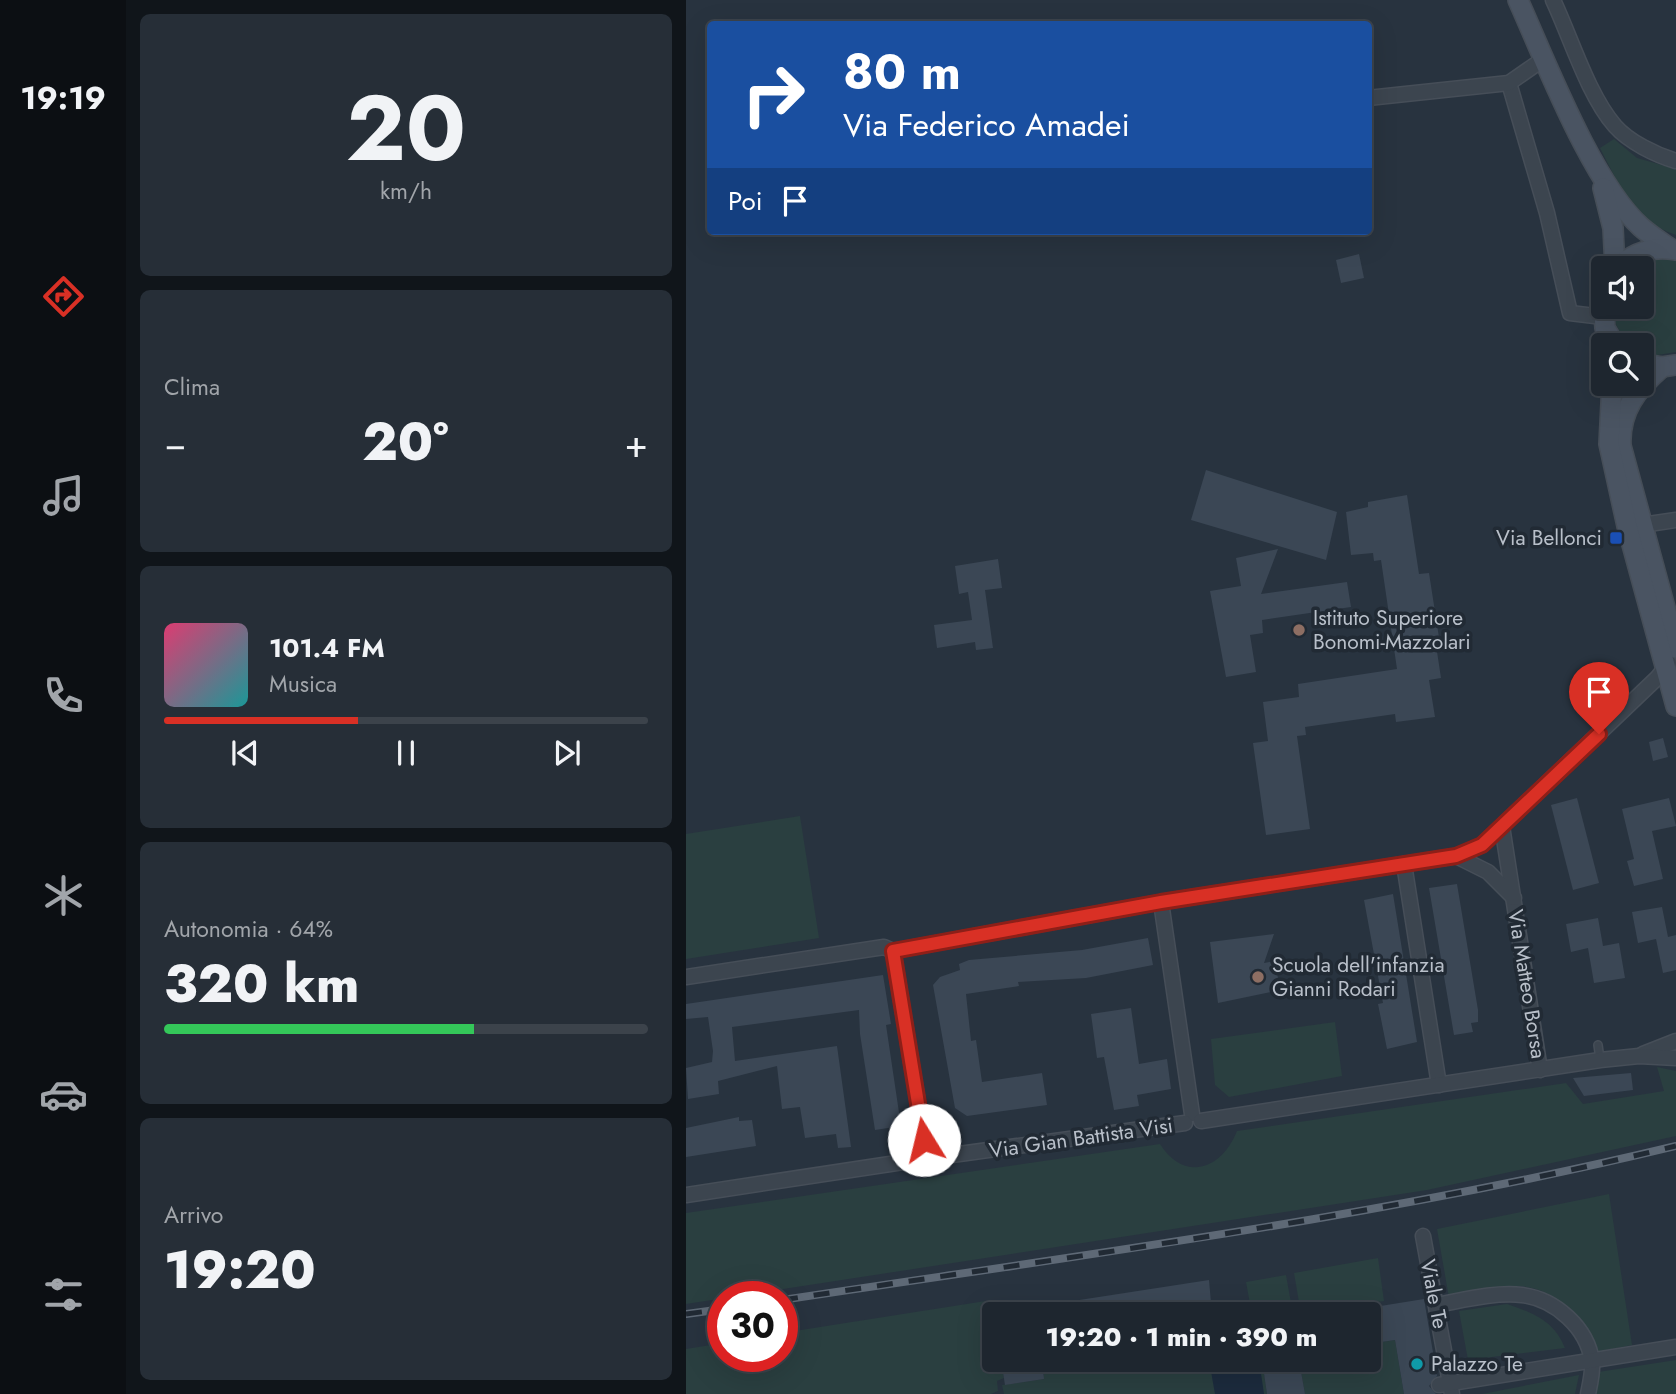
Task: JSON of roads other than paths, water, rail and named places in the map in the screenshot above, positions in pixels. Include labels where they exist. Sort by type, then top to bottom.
[{"type":"street","points":[[1518,0],[1593,160],[1616,199],[1640,227],[1674,250]]},
{"type":"street","points":[[1553,0],[1598,100],[1616,127],[1662,156],[1676,161]]},
{"type":"street","points":[[1372,98],[1509,83],[1545,58]]},
{"type":"street","points":[[1509,83],[1547,214],[1570,313],[1607,327]]},
{"type":"street","points":[[1593,160],[1608,202],[1615,256]]},
{"type":"street","points":[[1634,256],[1650,250],[1674,250]]},
{"type":"street","points":[[1669,366],[1634,394],[1620,429],[1621,446],[1676,649]]},
{"type":"street","points":[[1611,396],[1609,444],[1626,526],[1676,706]]},
{"type":"street","points":[[1642,525],[1676,520]]},
{"type":"street","points":[[686,977],[884,947],[893,951],[1161,902],[1456,856],[1482,845],[1666,669],[1671,657],[1664,632],[1667,613]]},
{"type":"street","name":"Via Matteo Borsa","points":[[1502,826],[1540,1070]]},
{"type":"street","name":"Via Matteo Borsa","points":[[1456,856],[1488,872],[1514,898]]},
{"type":"street","points":[[1404,864],[1439,1085]]},
{"type":"street","points":[[1161,902],[1193,1119]]},
{"type":"street","points":[[893,951],[924,1140],[923,1159]]},
{"type":"street","name":"Via Gian Battista Visi","points":[[1639,1056],[1676,1041]]},
{"type":"street","name":"Via Gian Battista Visi","points":[[686,1195],[1600,1060],[1639,1056],[1676,1058]]},
{"type":"street","name":"Viale Te","points":[[1423,1236],[1447,1387]]},
{"type":"street","points":[[1436,1305],[1504,1294],[1539,1299],[1554,1307],[1577,1326],[1592,1361],[1588,1394]]},
{"type":"street","points":[[1447,1387],[1676,1347]]},
{"type":"lane","points":[[1598,1045],[1600,1060]]},
{"type":"water","points":[[1211,1372],[1261,1372],[1264,1394],[1215,1394]]},
{"type":"railway","points":[[798,1298],[1343,1214],[1454,1194],[1676,1146]]},
{"type":"railway","points":[[686,1314],[707,1311]]},
{"type":"place","name":"Via Bellonci","points":[[1616,538]]},
{"type":"place","name":"Istituto Superiore Bonomi-Mazzolari","points":[[1299,630]]},
{"type":"place","name":"Scuola dell'infanzia Gianni Rodari","points":[[1258,977]]},
{"type":"place","name":"Palazzo Te","points":[[1417,1364]]}]
